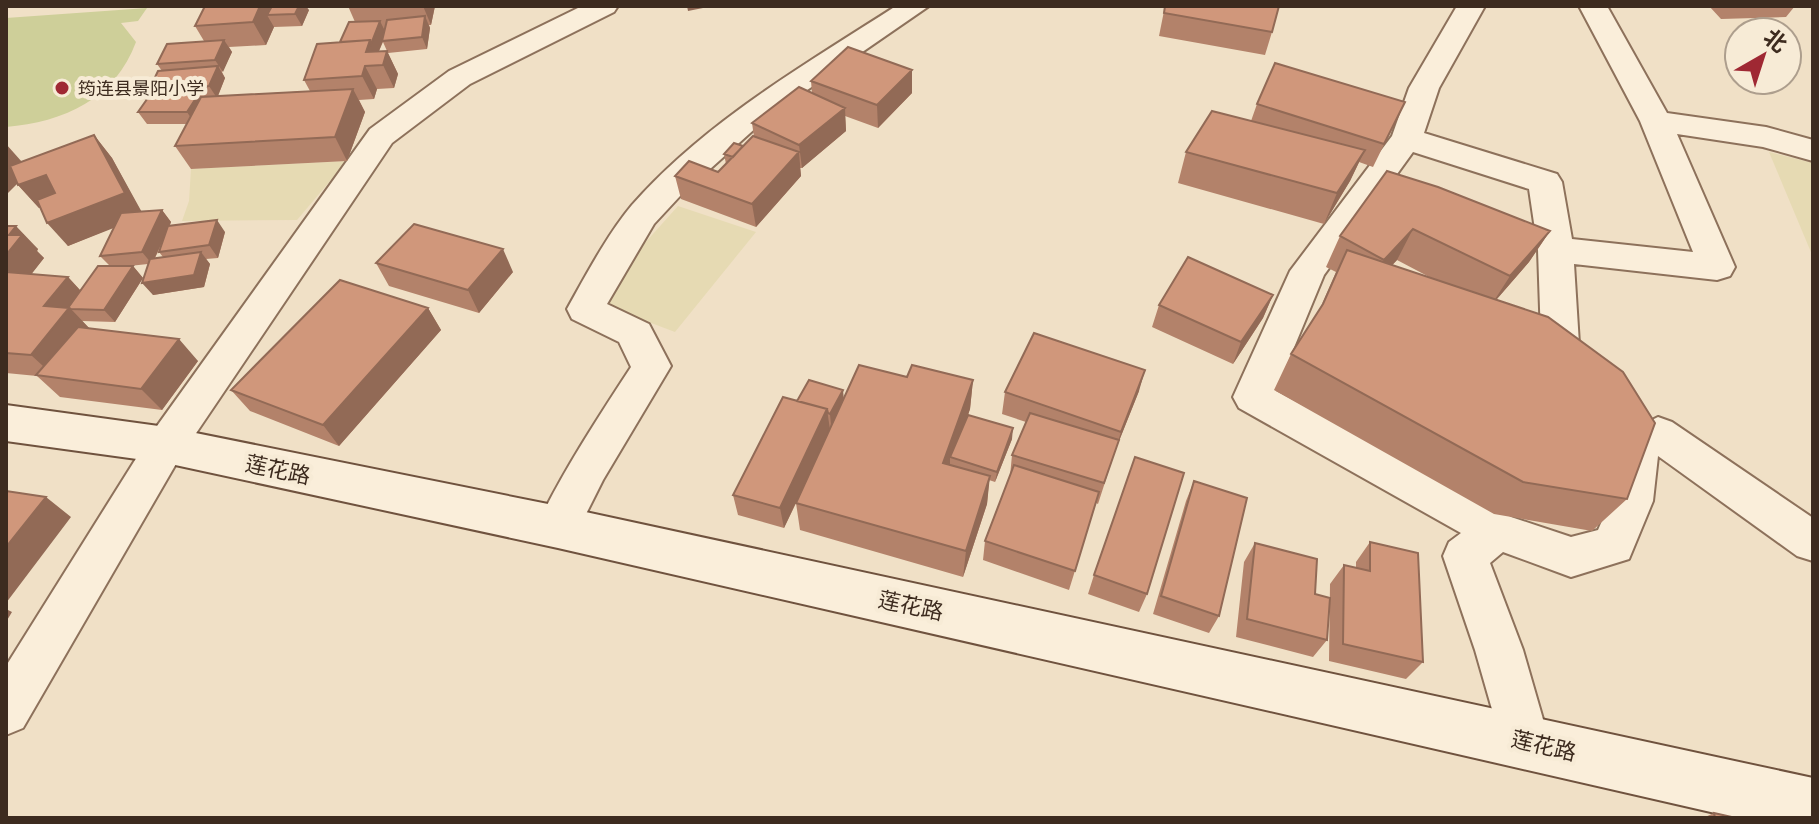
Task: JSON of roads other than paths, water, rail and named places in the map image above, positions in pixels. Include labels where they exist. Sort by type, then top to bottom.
[{"type":"main road","name":"莲花路","points":[[6,423],[166,445],[558,527],[1524,740],[1813,807]]},
{"type":"street","points":[[6,711],[166,445],[381,136],[410,108],[464,72],[604,6]]},
{"type":"street","points":[[558,527],[587,469],[652,366],[640,351],[636,334],[585,309],[642,216],[668,188],[757,110],[915,6]]},
{"type":"street","points":[[1407,138],[1461,158],[1545,182],[1556,250],[1561,367],[1617,415],[1639,459],[1632,501],[1613,545],[1571,557],[1497,531],[1253,397],[1308,271],[1407,138],[1424,88],[1471,6]]},
{"type":"street","points":[[1556,250],[1717,267],[1656,121],[1593,6]]},
{"type":"street","points":[[1656,121],[1766,137],[1813,151]]},
{"type":"street","points":[[1658,434],[1813,542]]},
{"type":"street","points":[[1497,531],[1465,556],[1499,650],[1524,740]]},
{"type":"place","name":"筠连县景阳小学","points":[[62,88]]}]
